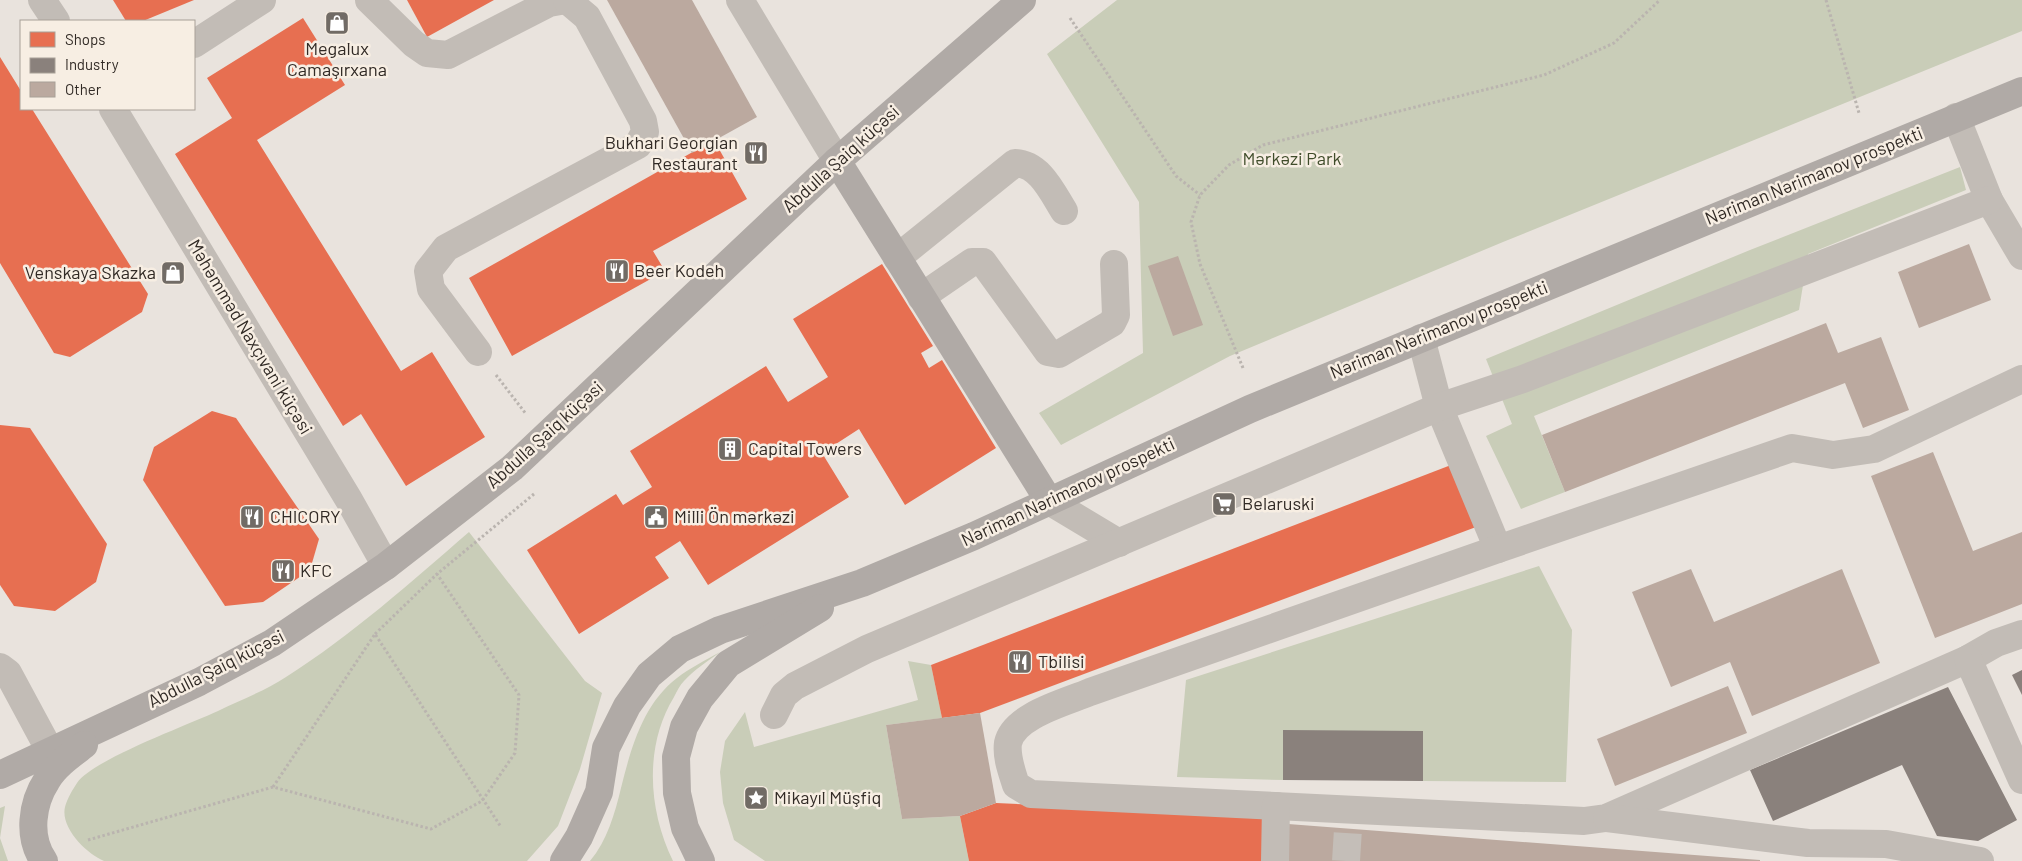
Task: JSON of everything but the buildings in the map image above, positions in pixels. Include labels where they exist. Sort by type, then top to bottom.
[{"type":"main road","name":"Abdulla Şaiq küçəsi","points":[[0,774],[199,682],[272,643],[386,566],[512,468],[837,161],[1022,0]]},
{"type":"main road","name":"Nəriman Nərimanov prospekti","points":[[862,583],[974,536],[1250,409],[2022,91]]},
{"type":"main road","points":[[837,161],[1049,501]]},
{"type":"main road","points":[[564,861],[579,837],[598,792],[606,748],[627,706],[649,676],[680,648],[720,630],[862,583]]},
{"type":"main road","points":[[701,861],[685,828],[678,793],[676,757],[684,727],[700,698],[728,664],[862,583]]},
{"type":"main road","points":[[44,861],[35,841],[33,823],[36,804],[47,779],[66,759],[116,719]]},
{"type":"street","points":[[42,0],[55,20]]},
{"type":"street","points":[[195,43],[262,0]]},
{"type":"street","points":[[369,0],[414,44],[427,53],[448,55],[550,3],[566,0],[587,16],[643,121],[645,132],[638,145],[446,248],[428,271],[431,289],[478,352]]},
{"type":"street","points":[[740,0],[837,161]]},
{"type":"street","name":"Məhəmməd Naxçıvani küçəsi","points":[[114,110],[349,500],[386,566]]},
{"type":"street","points":[[1956,117],[1989,200],[2022,256]]},
{"type":"street","points":[[897,258],[1015,163],[1025,163],[1038,172],[1064,211]]},
{"type":"street","points":[[774,714],[784,695],[795,686],[868,649],[1439,407],[1523,379],[1989,200]]},
{"type":"street","points":[[921,297],[972,262],[983,262],[1048,352],[1059,354],[1112,323],[1116,315],[1114,264]]},
{"type":"street","points":[[1420,338],[1439,407],[1498,549]]},
{"type":"street","points":[[1980,861],[1886,844],[1808,843],[1606,818],[1584,821],[1349,819],[1276,806],[1031,794],[1016,785],[1010,766],[1008,743],[1015,729],[1026,719],[1090,692],[1792,448],[1833,455],[1874,450],[2022,379]]},
{"type":"street","points":[[1049,501],[1119,543]]},
{"type":"street","points":[[1606,818],[1968,659],[1996,643],[2022,634]]},
{"type":"street","points":[[1968,659],[2022,780]]},
{"type":"street","points":[[0,667],[8,673],[50,751]]},
{"type":"street","points":[[1274,861],[1276,806]]},
{"type":"path","points":[[1243,368],[1200,264],[1191,222],[1200,195],[1229,164],[1263,145],[1544,75],[1614,43],[1660,0]]},
{"type":"path","points":[[1826,0],[1859,113]]},
{"type":"path","points":[[1070,18],[1176,176],[1200,195]]},
{"type":"path","points":[[478,352],[530,420]]},
{"type":"path","points":[[273,787],[375,634],[437,574],[534,494]]},
{"type":"path","points":[[88,840],[273,787],[431,829],[482,801],[514,753],[519,695],[437,574]]},
{"type":"path","points":[[375,634],[482,801],[501,827]]},
{"type":"green space","name":"Mərkəzi Park","points":[[1117,0],[2022,0],[2022,31],[1503,242],[1230,356],[1061,445],[1039,413],[1143,353],[1139,202],[1047,54]]},
{"type":"green space","points":[[1960,167],[1966,190],[1808,254],[1799,310],[1534,416],[1565,492],[1521,509],[1486,436],[1512,424],[1486,359],[1750,250]]},
{"type":"green space","points":[[469,532],[585,681],[602,693],[580,769],[558,826],[527,861],[104,861],[90,853],[76,839],[67,823],[65,807],[75,785],[86,774],[120,754],[270,687],[286,677],[357,626]]},
{"type":"green space","points":[[1539,566],[1572,630],[1566,782],[1423,781],[1283,731],[1283,780],[1177,777],[1186,680]]},
{"type":"green space","points":[[720,652],[681,684],[664,716],[658,736],[654,757],[654,800],[658,821],[673,861],[590,861],[601,845],[610,826],[634,742],[655,701],[677,678]]},
{"type":"green space","points":[[908,661],[931,665],[942,718],[886,725],[902,819],[960,816],[969,861],[765,861],[734,840],[723,803],[720,772],[725,741],[745,712],[754,747],[918,700]]},
{"type":"green space","points":[[5,806],[0,838],[0,808]]},
{"type":"green space","points":[[0,838],[8,861],[0,861]]},
{"type":"tunnel","points":[[1346,861],[1348,829]]},
{"type":"place","name":"Megalux Camaşırxana","points":[[337,23]]},
{"type":"place","name":"Bukhari Georgian Restaurant","points":[[756,153]]},
{"type":"place","name":"Beer Kodeh","points":[[617,271]]},
{"type":"place","name":"Venskaya Skazka","points":[[173,273]]},
{"type":"place","name":"Capital Towers","points":[[730,449]]},
{"type":"place","name":"Belaruski","points":[[1224,504]]},
{"type":"place","name":"CHICORY","points":[[252,517]]},
{"type":"place","name":"Milli Ön mərkəzi","points":[[656,517]]},
{"type":"place","name":"KFC","points":[[283,571]]},
{"type":"place","name":"Tbilisi","points":[[1020,662]]},
{"type":"place","name":"Mikayıl Müşfiq","points":[[756,798]]}]
